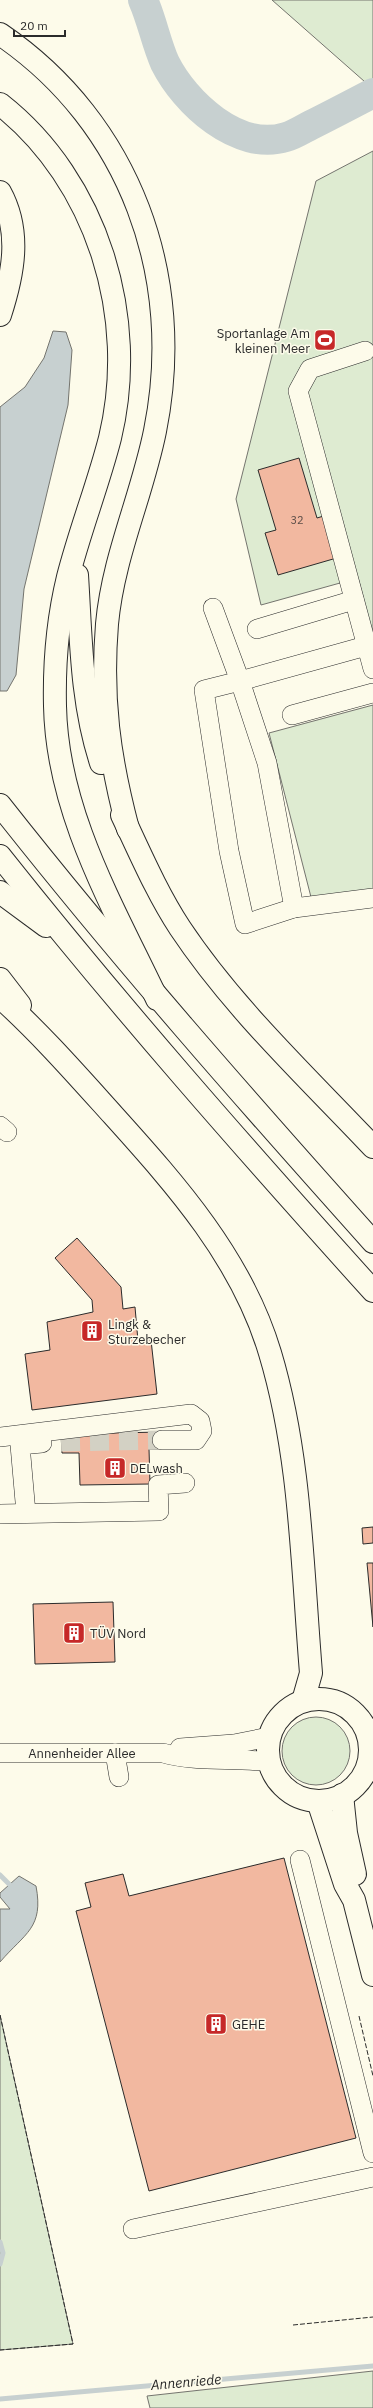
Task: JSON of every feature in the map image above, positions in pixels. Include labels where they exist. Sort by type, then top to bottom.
[{"type":"main road","points":[[0,34],[32,59],[56,82],[75,102],[106,142],[139,209],[148,235],[160,285],[165,338],[160,404],[154,434],[120,552],[107,622],[105,691],[107,728],[115,780],[128,828]]},
{"type":"main road","points":[[0,104],[45,147],[69,181],[96,234],[103,254],[112,290],[119,341],[119,379],[115,408],[100,473],[75,550],[61,617],[55,666],[55,708],[64,778],[80,835],[157,999]]},
{"type":"main road","points":[[0,192],[5,201],[14,243],[11,280],[0,315]]},
{"type":"main road","points":[[75,550],[85,695],[91,728],[112,793],[157,888],[180,928],[209,967],[263,1031],[373,1147]]},
{"type":"main road","points":[[0,805],[74,899],[157,999],[373,1242]]},
{"type":"main road","points":[[0,856],[70,945],[274,1182],[373,1291]]},
{"type":"main road","points":[[0,892],[70,945]]},
{"type":"main road","points":[[0,979],[68,1066]]},
{"type":"main road","points":[[0,997],[68,1066],[184,1196],[202,1219],[245,1289],[260,1326],[279,1385],[294,1468],[311,1673],[303,1701]]},
{"type":"main road","points":[[323,1699],[342,1704],[353,1712],[362,1723],[370,1737],[371,1762],[359,1781],[342,1795],[318,1801],[295,1796],[278,1780],[269,1762],[269,1737],[276,1721],[284,1713],[303,1701],[323,1699]]},
{"type":"main road","points":[[342,1795],[346,1833],[357,1884],[354,1900]]},
{"type":"main road","points":[[318,1801],[345,1884],[354,1900],[373,1975]]},
{"type":"street","points":[[364,351],[310,368],[298,391],[373,669]]},
{"type":"street","points":[[257,629],[354,600]]},
{"type":"street","points":[[213,608],[240,681],[267,763],[294,908]]},
{"type":"street","points":[[366,646],[204,690],[229,851],[245,924],[294,908],[373,898]]},
{"type":"street","points":[[292,715],[373,693]]},
{"type":"street","points":[[0,1437],[192,1414],[200,1421],[202,1431],[196,1440],[162,1440]]},
{"type":"street","points":[[26,1513],[20,1445],[61,1442]]},
{"type":"street","points":[[0,1514],[159,1511],[158,1485],[185,1483]]},
{"type":"street","name":"Annenheider Allee","points":[[163,1753],[183,1747],[234,1744],[269,1737]]},
{"type":"street","name":"Annenheider Allee","points":[[0,1753],[163,1753],[184,1759],[249,1759],[269,1762]]},
{"type":"street","points":[[115,1753],[119,1777]]},
{"type":"street","points":[[300,1860],[373,2153]]},
{"type":"street","points":[[133,2229],[373,2177]]},
{"type":"green space","points":[[272,0],[373,0],[373,89]]},
{"type":"green space","name":"Sportanlage Am kleinen Meer","points":[[373,151],[373,636],[358,578],[261,605],[236,499],[316,181]]},
{"type":"green space","points":[[373,705],[373,890],[312,901],[269,733]]},
{"type":"green space","points":[[316,1717],[329,1720],[340,1727],[347,1738],[350,1751],[347,1764],[340,1775],[329,1782],[316,1785],[303,1782],[292,1775],[285,1764],[282,1751],[285,1738],[292,1727],[303,1720]]},
{"type":"green space","points":[[0,2015],[73,2344],[0,2350]]},
{"type":"green space","points":[[373,2371],[373,2408],[150,2408],[147,2396]]},
{"type":"shaded area","points":[[53,331],[66,332],[72,350],[68,405],[24,589],[16,675],[7,691],[0,691],[0,407],[25,387],[44,358]]},
{"type":"shaded area","points":[[19,1876],[36,1886],[38,1900],[37,1912],[35,1921],[30,1929],[0,1962],[0,1909],[10,1909],[0,1897],[0,1893]]},
{"type":"building","points":[[299,458],[317,518],[327,515],[340,557],[278,575],[265,533],[276,530],[258,470]]},
{"type":"building","name":"Lingk & Sturzebecher","points":[[77,1238],[121,1287],[123,1309],[135,1307],[138,1341],[151,1340],[157,1394],[32,1410],[25,1354],[50,1350],[47,1322],[93,1312],[92,1300],[55,1258]]},
{"type":"building","name":"DELwash","points":[[162,1432],[163,1449],[149,1449],[150,1484],[80,1485],[79,1453],[62,1453],[61,1434]]},
{"type":"building","points":[[373,1527],[373,1543],[363,1544],[362,1528]]},
{"type":"building","points":[[367,1563],[373,1563],[373,1627]]},
{"type":"building","name":"TÜV Nord","points":[[113,1602],[115,1662],[35,1664],[33,1604]]},
{"type":"building","name":"GEHE","points":[[284,1858],[356,2138],[149,2191],[76,1911],[91,1907],[85,1883],[123,1874],[129,1896]]},
{"type":"waterway","points":[[143,0],[165,63],[174,78],[199,108],[215,121],[232,131],[250,137],[268,140],[286,137],[373,93]]},
{"type":"waterway","points":[[0,1875],[10,1885]]},
{"type":"waterway","points":[[0,2242],[3,2253],[0,2264]]},
{"type":"waterway","name":"Annenriede","points":[[0,2399],[373,2366]]},
{"type":"tunnel","points":[[61,1442],[162,1440]]},
{"type":"fence","points":[[0,2015],[73,2344],[0,2350]]},
{"type":"fence","points":[[359,2016],[373,2076]]},
{"type":"fence","points":[[293,2325],[373,2317]]},
{"type":"place","name":"Sportanlage Am kleinen Meer","points":[[325,340]]},
{"type":"place","name":"Lingk & Sturzebecher","points":[[92,1331]]},
{"type":"place","name":"DELwash","points":[[115,1468]]},
{"type":"place","name":"TÜV Nord","points":[[74,1633]]},
{"type":"place","name":"GEHE","points":[[216,2024]]}]
